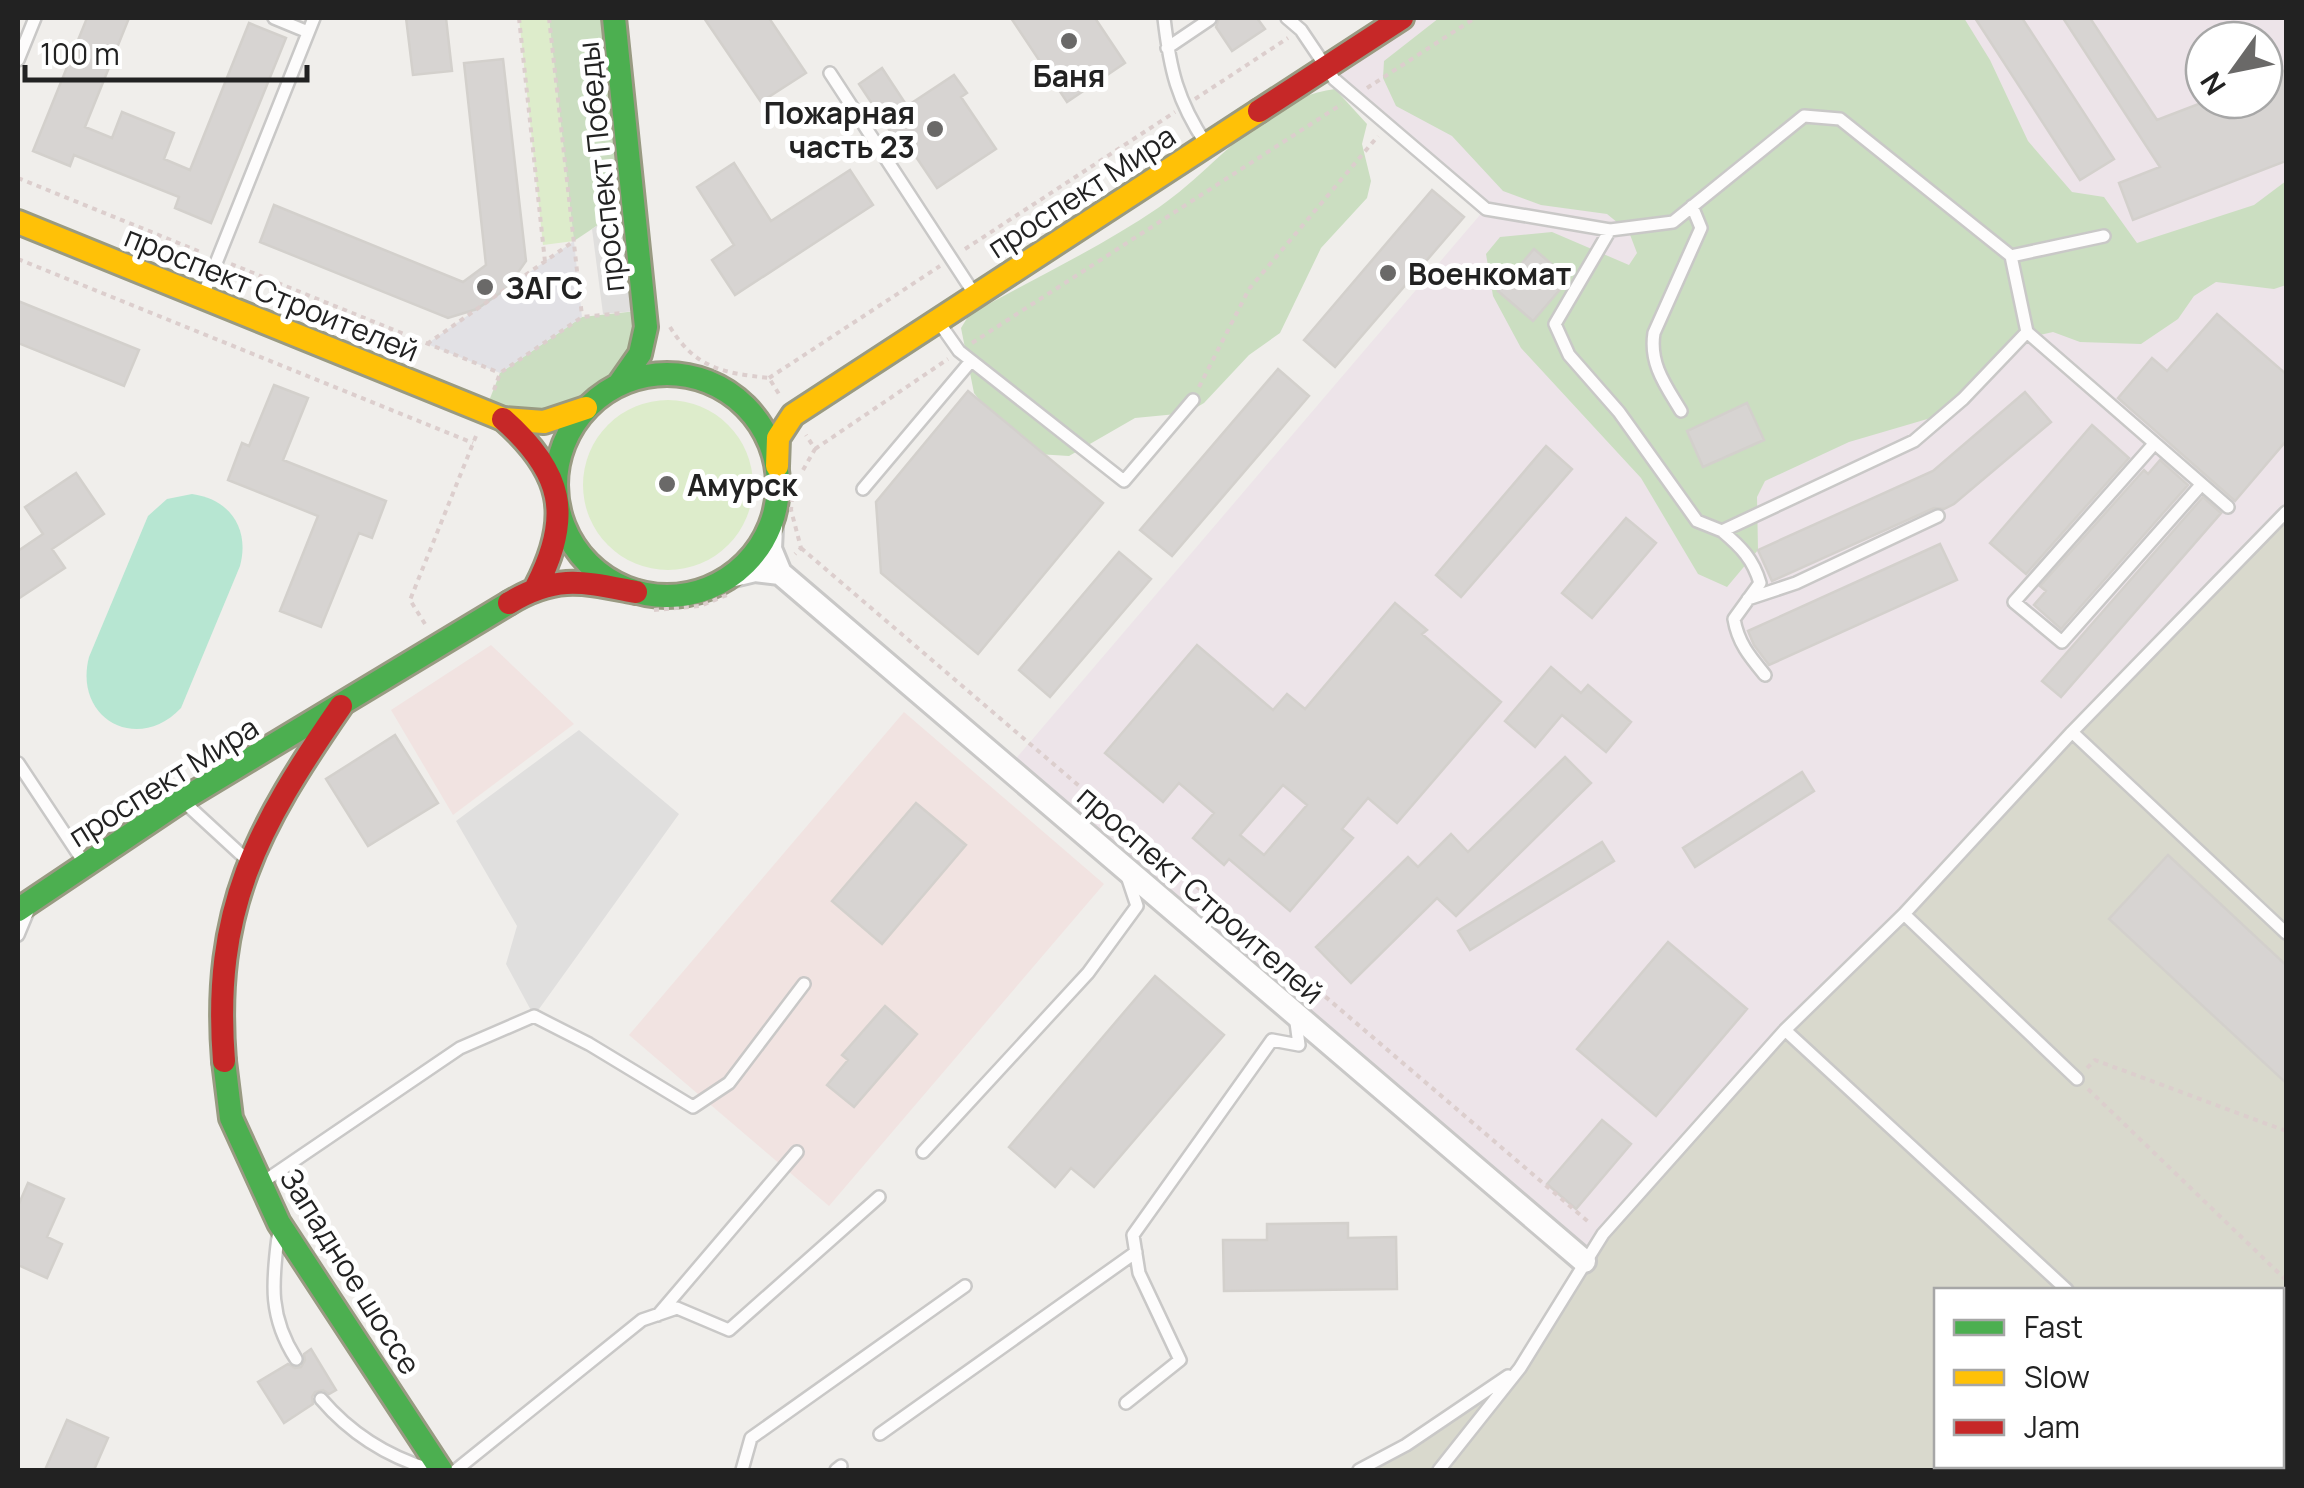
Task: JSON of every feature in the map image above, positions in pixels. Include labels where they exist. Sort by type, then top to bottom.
[{"type":"street","name":"проспект Победы","points":[[614,18],[663,333],[646,327],[640,354],[619,384]]},
{"type":"street","name":"проспект Мира","points":[[792,415],[1326,67],[1375,25],[1402,18]]},
{"type":"street","name":"проспект Строителей","points":[[18,222],[503,418]]},
{"type":"street","points":[[663,333],[699,378]]},
{"type":"street","points":[[503,418],[544,422],[586,408],[619,384],[658,374],[699,378],[736,396],[751,411],[763,427],[778,466]]},
{"type":"street","points":[[536,587],[555,546],[558,463],[564,443],[586,408]]},
{"type":"street","points":[[751,411],[768,418],[792,415]]},
{"type":"street","points":[[734,575],[755,570],[780,572],[770,549],[777,507],[776,443],[792,415]]},
{"type":"street","points":[[503,418],[536,453],[552,485],[563,524],[584,559],[616,584],[636,592]]},
{"type":"street","points":[[536,587],[582,582],[656,596],[687,594],[716,586],[734,575],[749,562],[771,527]]},
{"type":"street","name":"проспект Строителей","points":[[780,572],[1584,1261]]},
{"type":"street","name":"проспект Мира","points":[[26,904],[182,800],[536,587]]},
{"type":"street","name":"Западное шоссе","points":[[341,706],[300,764],[248,860],[228,922],[218,1022],[230,1116],[280,1223],[442,1470]]},
{"type":"lane","points":[[18,60],[35,18]]},
{"type":"lane","points":[[274,18],[308,32]]},
{"type":"lane","points":[[202,297],[314,18]]},
{"type":"lane","points":[[1164,18],[1167,48],[1182,107],[1206,145]]},
{"type":"lane","points":[[1287,18],[1302,30],[1334,79],[1486,209],[1610,230],[1673,222],[1804,116],[1840,119],[2010,256],[2027,332],[2228,507]]},
{"type":"lane","points":[[1167,48],[1210,19]]},
{"type":"lane","points":[[830,73],[975,296]]},
{"type":"lane","points":[[1681,411],[1656,368],[1652,348],[1654,333],[1700,228],[1692,206]]},
{"type":"lane","points":[[1610,230],[1555,324],[1569,356],[1618,412],[1697,521],[1722,530],[1745,550],[1755,566],[1760,583],[1734,619],[1747,655],[1765,675]]},
{"type":"lane","points":[[2010,256],[2104,236]]},
{"type":"lane","points":[[938,320],[959,351],[1124,482],[1193,400]]},
{"type":"lane","points":[[1722,530],[1914,441],[1963,398],[2027,332]]},
{"type":"lane","points":[[863,489],[971,361]]},
{"type":"lane","points":[[2154,444],[2014,602],[2062,642],[2201,484]]},
{"type":"lane","points":[[1439,1470],[1520,1368],[1603,1234],[1785,1030],[1904,914],[2072,732],[2286,512]]},
{"type":"lane","points":[[1748,599],[1796,584],[1938,516]]},
{"type":"lane","points":[[2072,732],[2286,934]]},
{"type":"lane","points":[[18,763],[85,865]]},
{"type":"lane","points":[[182,800],[248,860]]},
{"type":"lane","points":[[923,1152],[1088,973],[1138,906],[1124,867]]},
{"type":"lane","points":[[18,935],[26,904]]},
{"type":"lane","points":[[1904,914],[2077,1079]]},
{"type":"lane","points":[[259,1184],[460,1048],[534,1016],[589,1044],[693,1107],[729,1082],[804,984]]},
{"type":"lane","points":[[1126,1403],[1180,1360],[1138,1273],[1133,1235],[1272,1040],[1299,1045],[1294,1013]]},
{"type":"lane","points":[[1785,1030],[2065,1288]]},
{"type":"lane","points":[[658,1314],[797,1152]]},
{"type":"lane","points":[[456,1470],[642,1320],[678,1308],[729,1330],[879,1197]]},
{"type":"lane","points":[[280,1223],[272,1286],[280,1335],[296,1359]]},
{"type":"lane","points":[[880,1434],[1136,1252]]},
{"type":"lane","points":[[742,1470],[750,1438],[965,1286]]},
{"type":"lane","points":[[1359,1470],[1406,1444],[1520,1368]]},
{"type":"lane","points":[[321,1399],[367,1442],[433,1470]]},
{"type":"path","points":[[519,18],[545,262]]},
{"type":"path","points":[[549,18],[582,317]]},
{"type":"path","points":[[791,510],[794,486],[815,449],[959,351],[1475,18]]},
{"type":"path","points":[[663,333],[706,365],[725,373],[768,378],[1302,30]]},
{"type":"path","points":[[1193,400],[1248,288],[1388,125]]},
{"type":"path","points":[[574,242],[427,344],[500,374],[582,317],[602,314]]},
{"type":"path","points":[[18,260],[473,443],[410,600]]},
{"type":"path","points":[[768,378],[815,449]]},
{"type":"path","points":[[801,548],[1603,1234]]},
{"type":"path","points":[[2286,1131],[2095,1060],[2077,1079],[2286,1280]]},
{"type":"shaded area","points":[[1402,18],[2286,18],[2286,512],[1584,1261],[1008,768],[1485,209],[1334,79]]},
{"type":"shaded area","points":[[634,201],[646,310],[603,314],[592,229]]},
{"type":"shaded area","points":[[574,241],[582,317],[500,373],[427,344]]},
{"type":"shaded area","points":[[2286,512],[2286,1470],[1359,1470],[1520,1368],[1584,1261],[1785,1030]]},
{"type":"shaded area","points":[[491,645],[574,724],[453,815],[391,710]]},
{"type":"shaded area","points":[[904,712],[1104,884],[829,1206],[629,1035]]},
{"type":"shaded area","points":[[579,730],[679,814],[534,1016],[506,964],[517,926],[456,821]]},
{"type":"green space","points":[[519,18],[549,18],[574,241],[543,245]]},
{"type":"green space","points":[[549,18],[614,18],[634,201],[574,241]]},
{"type":"green space","points":[[1439,18],[1964,18],[1990,60],[2028,141],[2072,192],[2104,197],[2137,243],[2254,205],[2286,181],[2286,285],[2274,289],[2216,282],[2194,296],[2178,319],[2141,344],[2080,342],[2053,332],[2013,341],[1998,352],[1981,391],[1958,410],[1849,442],[1765,481],[1757,497],[1758,550],[1727,587],[1698,574],[1641,478],[1521,348],[1493,296],[1486,254],[1500,237],[1552,232],[1629,265],[1637,253],[1629,232],[1607,214],[1541,205],[1503,191],[1452,136],[1396,106],[1383,78],[1384,61]]},
{"type":"green space","points":[[1335,89],[1367,124],[1362,144],[1371,181],[1367,198],[1321,248],[1280,333],[1249,355],[1204,403],[1187,413],[1135,418],[1069,456],[1037,454],[1013,443],[974,393],[961,328],[969,315],[1158,208],[1241,137],[1285,106]]},
{"type":"green space","points":[[646,310],[619,384],[586,408],[485,411],[500,373],[582,317]]},
{"type":"green space","points":[[668,400],[700,407],[728,425],[746,453],[753,485],[746,517],[728,545],[700,563],[668,570],[636,563],[608,545],[590,517],[583,485],[590,453],[608,425],[636,407]]},
{"type":"green space","points":[[192,494],[217,502],[234,518],[242,540],[240,566],[181,708],[164,722],[129,728],[100,713],[91,698],[87,679],[89,657],[148,516],[167,499]]},
{"type":"building","points":[[87,18],[129,18],[85,127],[112,138],[122,112],[174,133],[164,159],[190,170],[249,23],[286,38],[211,223],[175,208],[179,197],[74,155],[70,166],[33,151]]},
{"type":"building","points":[[406,18],[446,18],[452,71],[413,75]]},
{"type":"building","points":[[704,18],[769,18],[806,73],[761,102]]},
{"type":"building","name":"Баня","points":[[1011,18],[1095,18],[1125,63],[1067,102]]},
{"type":"building","points":[[1219,18],[1257,18],[1265,29],[1232,51],[1216,27]]},
{"type":"building","points":[[1975,18],[2022,18],[2114,159],[2080,180]]},
{"type":"building","points":[[2063,18],[2090,18],[2157,120],[2184,110],[2184,120],[2284,120],[2286,70],[2286,161],[2133,220],[2119,183],[2160,167]]},
{"type":"building","points":[[503,59],[526,261],[507,288],[477,309],[448,318],[260,242],[274,205],[463,282],[486,265],[464,63]]},
{"type":"building","name":"Пожарная часть 23","points":[[882,68],[907,106],[954,75],[967,93],[961,97],[996,149],[937,188],[902,136],[896,140],[859,84]]},
{"type":"building","points":[[734,163],[771,221],[850,170],[873,205],[735,295],[712,260],[734,245],[697,187]]},
{"type":"building","name":"Военкомат","points":[[1432,190],[1464,217],[1335,367],[1304,340]]},
{"type":"building","points":[[1534,249],[1569,279],[1533,321],[1498,291]]},
{"type":"building","points":[[18,301],[139,350],[124,386],[18,343]]},
{"type":"building","points":[[2217,314],[2286,374],[2286,441],[2235,501],[2118,398],[2152,358],[2167,371]]},
{"type":"building","points":[[1278,369],[1309,396],[1172,556],[1140,530]]},
{"type":"building","points":[[274,385],[308,398],[283,460],[386,501],[372,538],[359,533],[321,627],[280,611],[318,516],[228,480],[242,443],[249,446]]},
{"type":"building","points":[[968,391],[1103,503],[978,654],[881,573],[876,502]]},
{"type":"building","points":[[2025,392],[2051,422],[1954,504],[1934,508],[1772,581],[1758,550],[1933,471]]},
{"type":"building","points":[[1747,403],[1764,440],[1703,467],[1687,431]]},
{"type":"building","points":[[2092,425],[2129,458],[2026,574],[1990,543]]},
{"type":"building","points":[[1546,446],[1572,469],[1461,597],[1436,575]]},
{"type":"building","points":[[2160,460],[2188,485],[2061,629],[2034,605],[2046,591],[2040,586],[2144,470],[2148,474]]},
{"type":"building","points":[[76,473],[104,514],[52,549],[65,568],[18,599],[18,551],[43,534],[25,507]]},
{"type":"building","points":[[2203,497],[2221,513],[2061,697],[2042,681]]},
{"type":"building","points":[[1626,518],[1656,543],[1592,618],[1562,593]]},
{"type":"building","points":[[1940,544],[1957,580],[1769,665],[1754,645],[1748,631]]},
{"type":"building","points":[[1119,552],[1151,579],[1050,697],[1019,670]]},
{"type":"building","points":[[1395,603],[1427,630],[1422,634],[1501,702],[1397,823],[1368,798],[1342,829],[1353,838],[1290,911],[1229,859],[1224,865],[1193,838],[1214,813],[1179,783],[1163,802],[1105,753],[1197,645],[1273,710],[1287,694],[1305,709]],"holes":[[[1283,785],[1307,805],[1264,855],[1240,835]]]},
{"type":"building","points":[[1551,667],[1581,693],[1588,685],[1631,722],[1606,752],[1562,715],[1535,747],[1505,721]]},
{"type":"building","points":[[395,735],[438,803],[368,846],[326,779]]},
{"type":"building","points":[[1565,757],[1591,783],[1456,916],[1437,898],[1351,983],[1316,947],[1408,857],[1418,867],[1451,834],[1468,852]]},
{"type":"building","points":[[1802,772],[1814,791],[1695,867],[1683,848]]},
{"type":"building","points":[[916,803],[966,845],[882,944],[832,901]]},
{"type":"building","points":[[1602,842],[1614,861],[1470,950],[1458,931]]},
{"type":"building","points":[[2168,855],[2286,965],[2286,1083],[2109,919]]},
{"type":"building","points":[[1668,942],[1747,1009],[1656,1116],[1577,1049]]},
{"type":"building","points":[[1155,976],[1224,1035],[1094,1187],[1071,1168],[1055,1187],[1009,1147]]},
{"type":"building","points":[[885,1006],[917,1034],[854,1107],[827,1085],[848,1060],[842,1055]]},
{"type":"building","points":[[1602,1120],[1631,1144],[1576,1209],[1547,1184]]},
{"type":"building","points":[[28,1183],[64,1199],[47,1237],[62,1244],[47,1278],[18,1265],[18,1206]]},
{"type":"building","points":[[1348,1223],[1348,1238],[1396,1237],[1397,1289],[1224,1291],[1223,1240],[1267,1240],[1267,1224]]},
{"type":"building","points":[[311,1349],[336,1390],[329,1394],[323,1390],[315,1392],[313,1404],[284,1423],[258,1382],[288,1364],[301,1367],[304,1354]]},
{"type":"building","points":[[67,1420],[108,1438],[94,1470],[45,1470]]},
{"type":"traffic: fast","points":[[614,18],[646,327],[640,354],[619,384]]},
{"type":"traffic: fast","points":[[667,374],[710,382],[746,406],[770,442],[778,485],[770,528],[746,564],[710,588],[667,596],[624,588],[588,564],[564,528],[556,485],[564,442],[588,406],[624,382],[667,374]]},
{"type":"traffic: fast","points":[[18,910],[182,800],[509,603]]},
{"type":"traffic: fast","points":[[224,1061],[231,1118],[279,1223],[441,1470]]},
{"type":"traffic: slow","points":[[777,466],[778,438],[793,415],[1259,111]]},
{"type":"traffic: slow","points":[[18,222],[503,419],[544,422],[586,408]]},
{"type":"traffic: jam","points":[[1259,111],[1402,18]]},
{"type":"traffic: jam","points":[[503,419],[539,458],[556,496],[555,538],[536,587]]},
{"type":"traffic: jam","points":[[509,603],[556,584],[601,585],[636,592]]},
{"type":"traffic: jam","points":[[224,1061],[225,959],[246,872],[286,792],[341,706]]},
{"type":"place","name":"Баня","points":[[1069,41]]},
{"type":"place","name":"Пожарная часть 23","points":[[935,129]]},
{"type":"place","name":"Военкомат","points":[[1388,273]]},
{"type":"place","name":"ЗАГС","points":[[485,287]]},
{"type":"place","name":"Амурск","points":[[667,484]]}]
